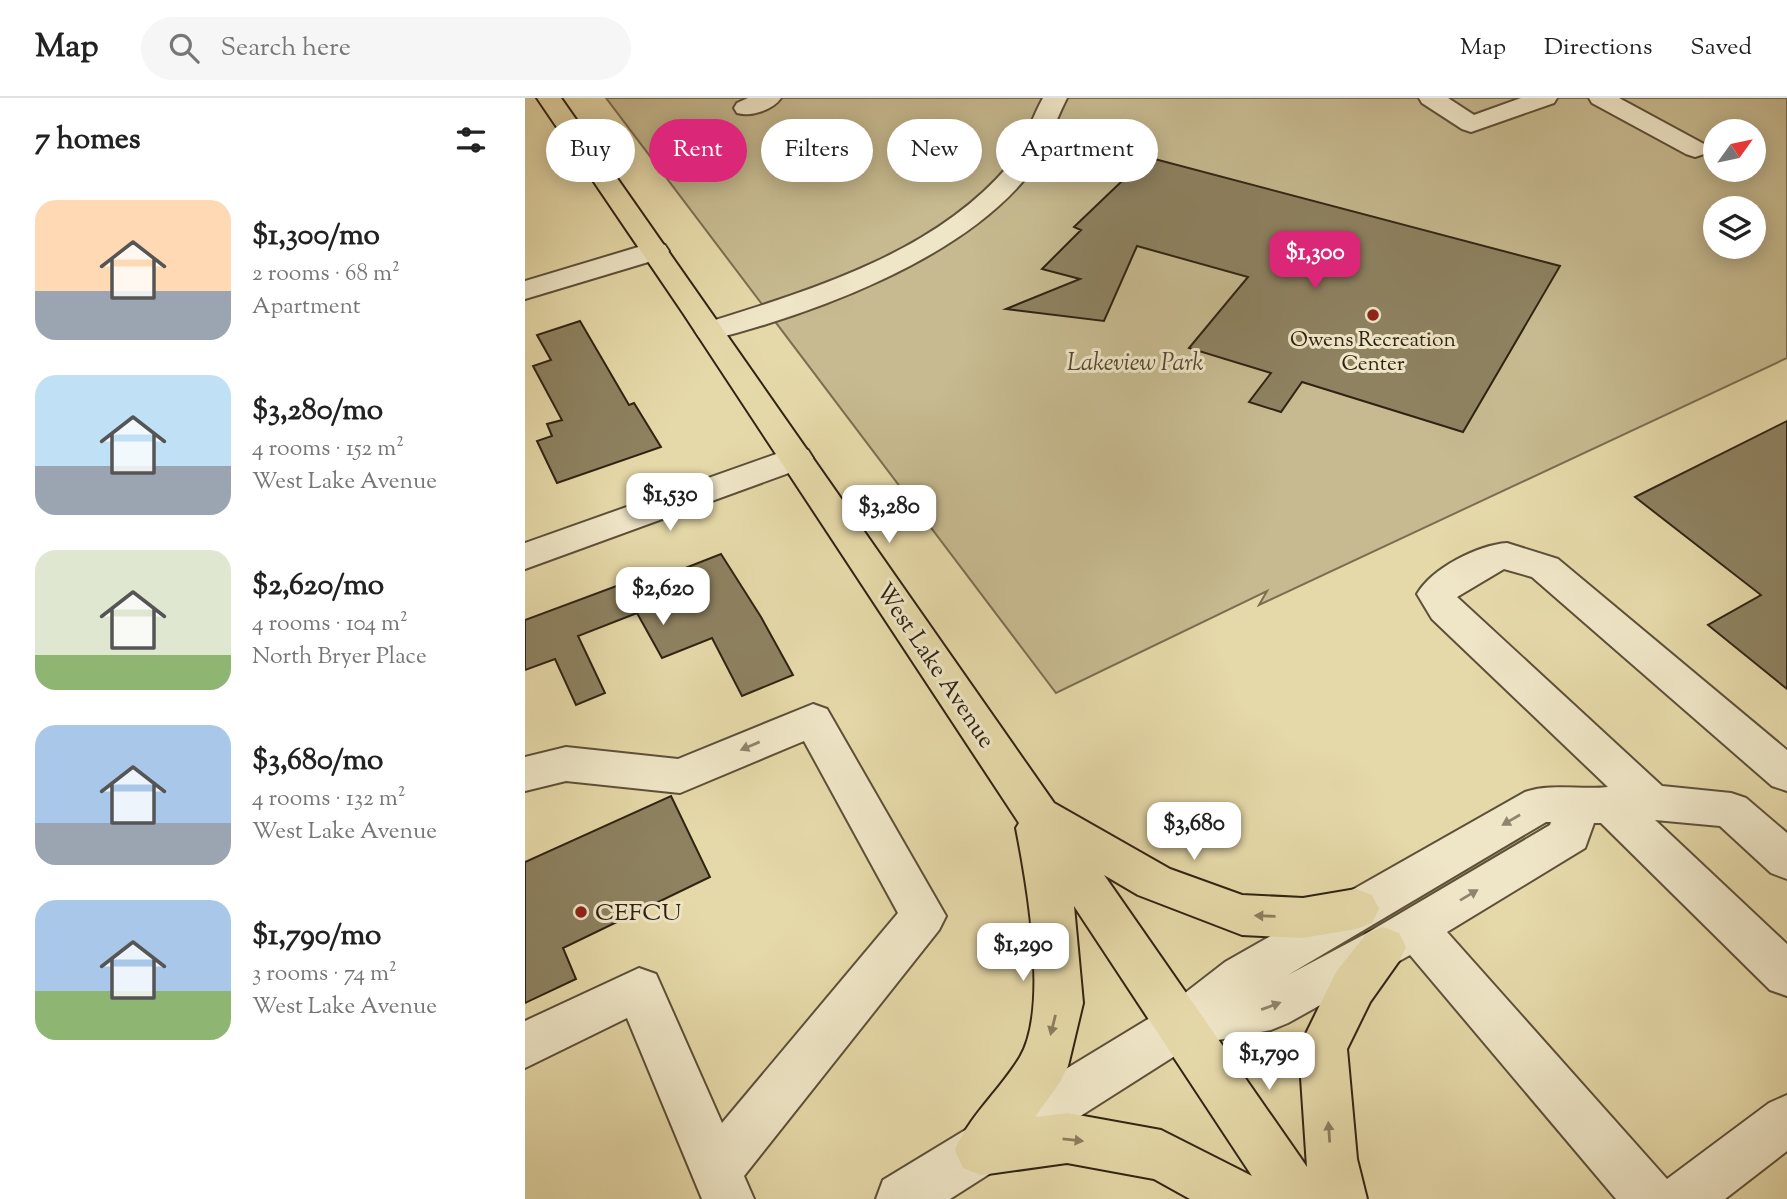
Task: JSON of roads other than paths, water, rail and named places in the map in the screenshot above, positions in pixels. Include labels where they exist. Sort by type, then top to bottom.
[{"type":"main road","name":"West Lake Avenue","points":[[548,98],[710,331],[1298,1199]]},
{"type":"main road","points":[[1035,812],[1154,882],[1242,915],[1303,918],[1385,928],[1323,1048],[1331,1159],[1341,1199]]},
{"type":"main road","points":[[981,1150],[1043,1066],[1059,1003],[1051,895],[1035,812]]},
{"type":"main road","points":[[981,1150],[1067,1138],[1161,1155],[1242,1199]]},
{"type":"street","points":[[746,108],[769,98]]},
{"type":"street","points":[[710,331],[769,313],[857,278],[937,239],[988,203],[1019,169],[1055,98]]},
{"type":"street","points":[[1431,98],[1471,124],[1545,98]]},
{"type":"street","points":[[1601,98],[1695,149]]},
{"type":"street","points":[[525,290],[655,251]]},
{"type":"street","points":[[525,556],[796,458]]},
{"type":"street","points":[[1787,774],[1545,568],[1524,559],[1502,556],[1446,584],[1436,594],[1445,609],[1612,805],[1787,975]]},
{"type":"street","points":[[525,774],[566,764],[680,776],[813,720],[923,916],[722,1185]]},
{"type":"street","points":[[902,1199],[1180,1026],[1271,1008],[1385,928],[1540,804],[1731,810],[1787,822]]},
{"type":"street","points":[[1385,928],[1570,835],[1612,805]]},
{"type":"street","points":[[1731,810],[1787,860]]},
{"type":"street","points":[[1385,928],[1650,1199]]},
{"type":"street","points":[[525,1045],[639,989],[722,1185]]},
{"type":"street","points":[[1683,1199],[1787,1120]]},
{"type":"place","name":"Owens Recreation Center","points":[[1373,315]]},
{"type":"place","name":"CEFCU","points":[[581,912]]},
{"type":"park label","name":"Lakeview Park","points":[[1135,362]]}]
